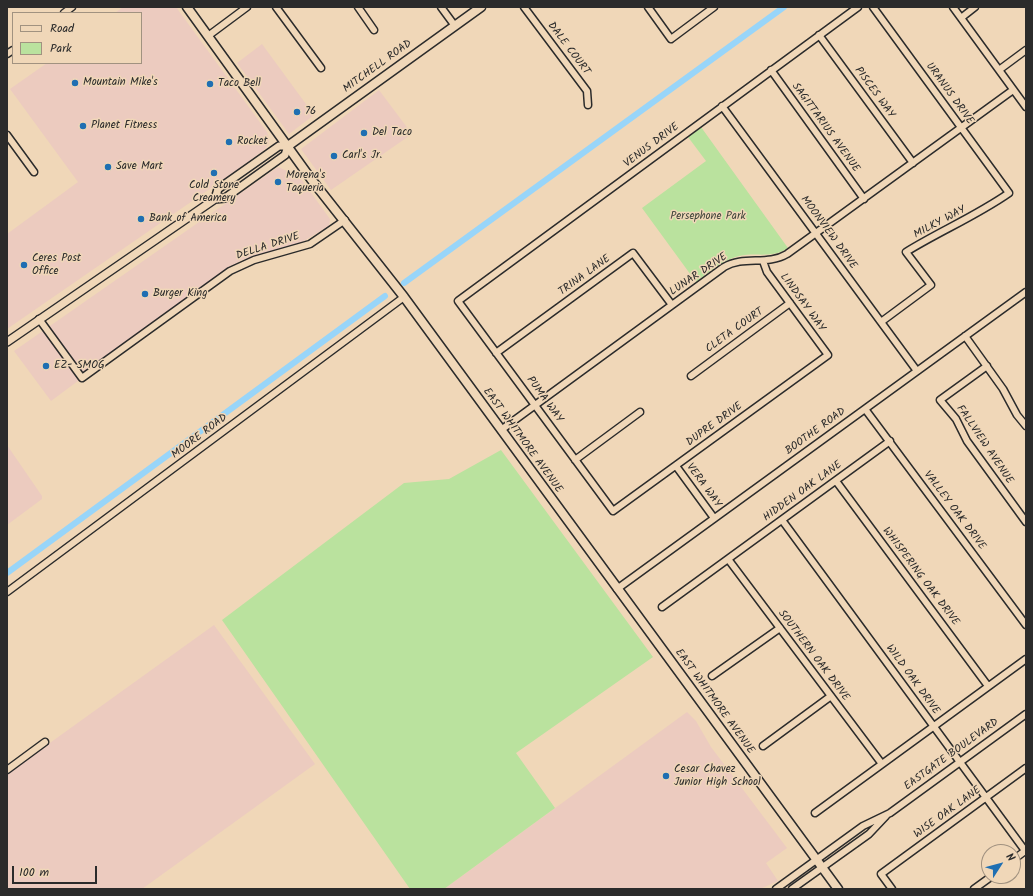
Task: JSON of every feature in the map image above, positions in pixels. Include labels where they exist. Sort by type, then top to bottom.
[{"type":"main road","name":"EAST WHITMORE AVENUE","points":[[187,7],[288,146],[392,282],[502,430],[838,889]]},
{"type":"main road","name":"MITCHELL ROAD","points":[[288,146],[481,7]]},
{"type":"street","points":[[208,36],[247,7]]},
{"type":"street","points":[[276,7],[321,68]]},
{"type":"street","points":[[358,7],[374,30]]},
{"type":"street","points":[[441,7],[455,26]]},
{"type":"street","name":"DALE COURT","points":[[524,7],[587,91],[588,105]]},
{"type":"street","points":[[648,7],[671,38],[714,7]]},
{"type":"street","name":"VENUS DRIVE","points":[[458,301],[770,70],[858,7]]},
{"type":"street","name":"URANUS DRIVE","points":[[873,7],[1009,193]]},
{"type":"street","points":[[953,7],[1026,108]]},
{"type":"street","points":[[961,18],[975,7]]},
{"type":"street","name":"PISCES WAY","points":[[819,35],[913,163]]},
{"type":"street","points":[[998,70],[1026,50]]},
{"type":"street","name":"SAGITTARIUS AVENUE","points":[[770,70],[864,198]]},
{"type":"street","name":"LUNAR DRIVE","points":[[502,430],[728,265],[744,260],[763,261],[783,256],[816,234],[1013,90]]},
{"type":"street","name":"MOONVIEW DRIVE","points":[[722,106],[917,371]]},
{"type":"street","points":[[7,135],[34,172]]},
{"type":"street","name":"MITCHELL ROAD","points":[[7,342],[215,199],[225,198],[285,155],[288,146],[279,146],[224,185],[218,190],[215,199]]},
{"type":"street","name":"MILKY WAY","points":[[881,322],[931,285],[906,252],[938,233],[973,216],[1009,193]]},
{"type":"street","name":"DELLA DRIVE","points":[[39,319],[82,378],[230,271],[254,260],[310,244],[345,220]]},
{"type":"street","name":"TRINA LANE","points":[[496,353],[634,253],[672,305]]},
{"type":"street","name":"LINDSAY WAY","points":[[763,261],[767,272],[828,355]]},
{"type":"street","name":"BOOTHE ROAD","points":[[617,589],[1026,292]]},
{"type":"street","name":"MOORE ROAD","points":[[7,592],[404,298]]},
{"type":"street","name":"PUMA WAY","points":[[458,301],[613,511]]},
{"type":"street","name":"CLETA COURT","points":[[691,376],[790,303]]},
{"type":"street","points":[[965,336],[1003,389],[1017,415],[1026,426]]},
{"type":"street","name":"DUPRE DRIVE","points":[[613,511],[828,355]]},
{"type":"street","name":"FALLVIEW AVENUE","points":[[987,366],[940,400],[956,419],[967,441],[1026,522]]},
{"type":"street","name":"VALLEY OAK DRIVE","points":[[865,409],[1026,625]]},
{"type":"street","points":[[575,460],[640,412]]},
{"type":"street","name":"HIDDEN OAK LANE","points":[[662,607],[890,441]]},
{"type":"street","name":"VERA WAY","points":[[676,466],[714,518]]},
{"type":"street","name":"WHISPERING OAK DRIVE","points":[[836,481],[988,686]]},
{"type":"street","name":"WILD OAK DRIVE","points":[[782,520],[1026,852]]},
{"type":"street","name":"SOUTHERN OAK DRIVE","points":[[728,559],[882,764]]},
{"type":"street","points":[[712,676],[780,628]]},
{"type":"street","points":[[815,813],[1026,659]]},
{"type":"street","points":[[763,746],[831,696]]},
{"type":"street","name":"EASTGATE BOULEVARD","points":[[776,889],[863,826],[890,812],[1026,714]]},
{"type":"street","points":[[7,770],[45,742]]},
{"type":"street","name":"WISE OAK LANE","points":[[892,889],[881,874],[1026,768]]},
{"type":"street","name":"EASTGATE BOULEVARD","points":[[792,889],[869,834],[890,812]]},
{"type":"shaded area","points":[[123,7],[176,7],[267,132],[269,144],[264,150],[230,175],[7,329],[7,234],[78,182],[10,89],[46,64],[142,64],[142,12],[116,12]]},
{"type":"shaded area","points":[[262,44],[314,115],[289,134],[237,63]]},
{"type":"shaded area","points":[[379,90],[412,134],[331,190],[301,149]]},
{"type":"shaded area","points":[[278,167],[299,176],[330,219],[329,226],[297,245],[241,260],[51,401],[14,351]]},
{"type":"shaded area","points":[[7,445],[42,496],[42,499],[7,525]]},
{"type":"shaded area","points":[[214,625],[315,764],[142,889],[7,889],[7,770],[45,742],[47,745]]},
{"type":"shaded area","name":"Cesar Chavez Junior High School","points":[[687,712],[696,721],[711,747],[787,848],[766,863],[778,881],[760,889],[444,889]]},
{"type":"green space","name":"Persephone Park","points":[[701,127],[788,248],[776,253],[739,256],[727,260],[696,282],[642,208],[706,161],[688,137]]},
{"type":"green space","points":[[501,450],[653,657],[516,753],[555,808],[444,889],[410,889],[222,620],[404,483],[449,479]]},
{"type":"waterway","points":[[404,283],[784,7]]},
{"type":"waterway","points":[[7,573],[385,296]]},
{"type":"place","name":"Mountain Mike's","points":[[75,83]]},
{"type":"place","name":"Taco Bell","points":[[210,84]]},
{"type":"place","name":"76","points":[[297,112]]},
{"type":"place","name":"Planet Fitness","points":[[83,126]]},
{"type":"place","name":"Del Taco","points":[[364,133]]},
{"type":"place","name":"Rocket","points":[[229,142]]},
{"type":"place","name":"Carl's Jr.","points":[[334,156]]},
{"type":"place","name":"Save Mart","points":[[108,167]]},
{"type":"place","name":"Cold Stone Creamery","points":[[214,173]]},
{"type":"place","name":"Morena's Taqueria","points":[[278,182]]},
{"type":"place","name":"Bank of America","points":[[141,219]]},
{"type":"place","name":"Ceres Post Office","points":[[24,265]]},
{"type":"place","name":"Burger King","points":[[145,294]]},
{"type":"place","name":"EZ- SMOG","points":[[46,366]]},
{"type":"place","name":"Cesar Chavez Junior High School","points":[[666,776]]}]
